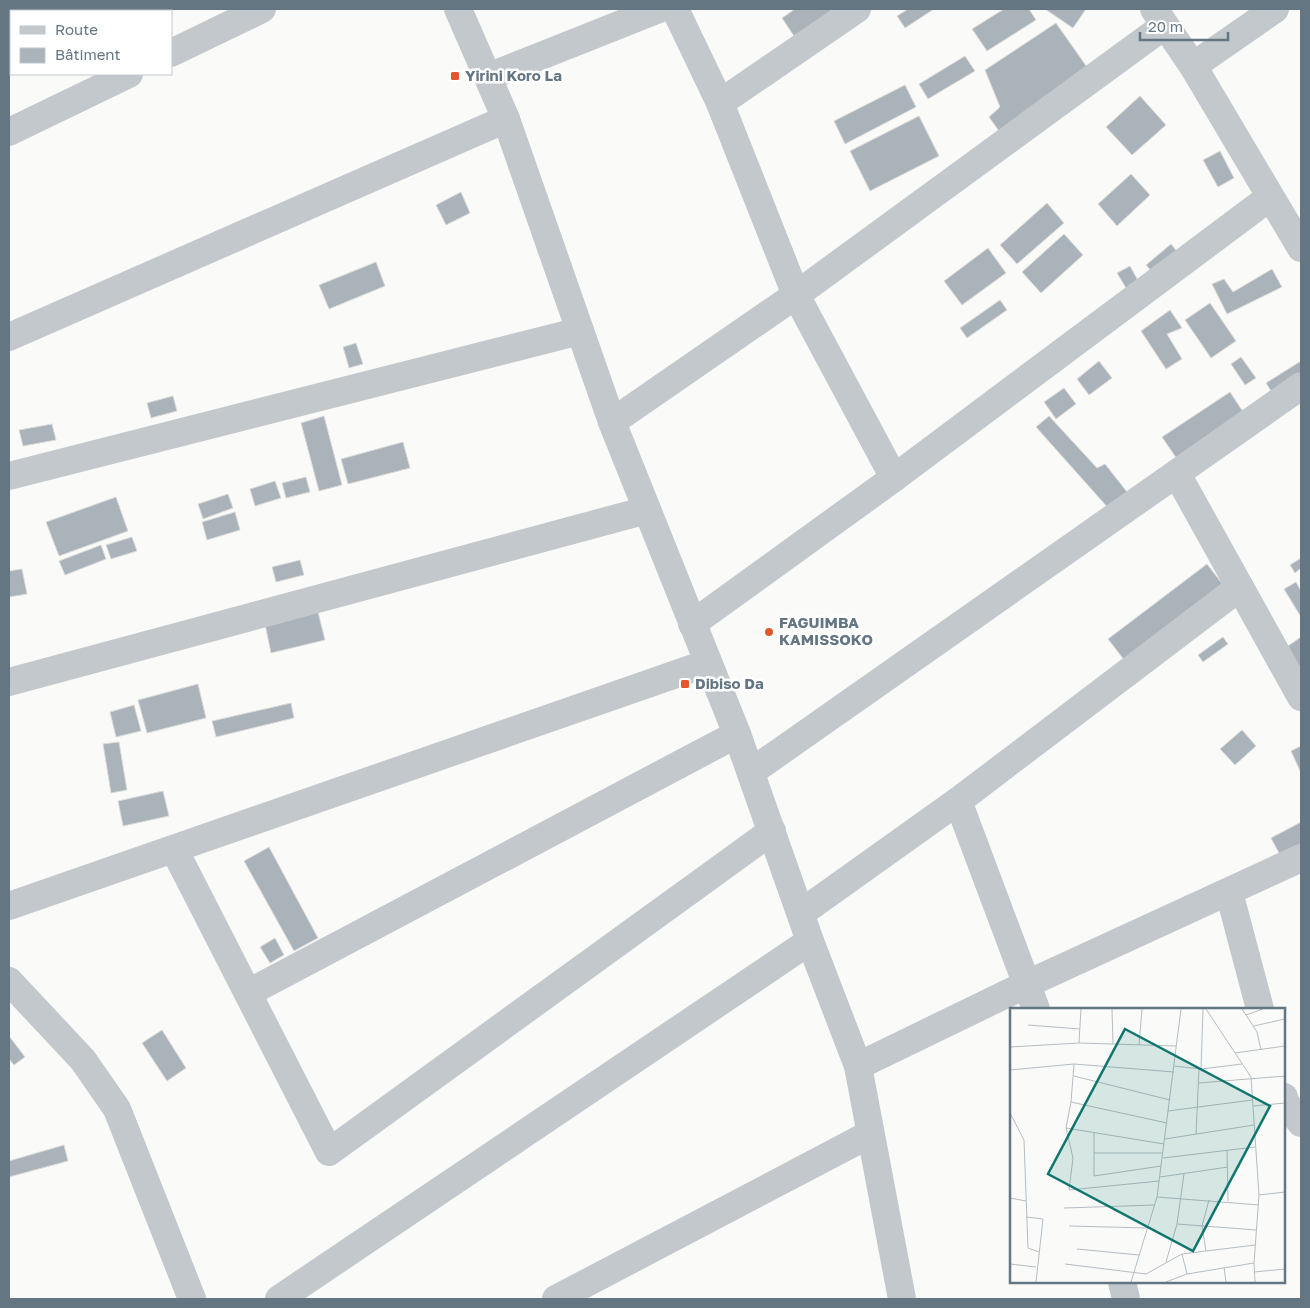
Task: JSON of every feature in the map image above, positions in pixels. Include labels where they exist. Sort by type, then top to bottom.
[{"type":"street","points":[[172,53],[262,9]]},
{"type":"street","points":[[458,9],[506,119],[612,422],[737,734],[810,941],[858,1066],[902,1299]]},
{"type":"street","points":[[488,77],[658,9]]},
{"type":"street","points":[[675,9],[720,103],[796,295],[894,478]]},
{"type":"street","points":[[720,103],[858,9]]},
{"type":"street","points":[[1193,66],[1275,9]]},
{"type":"street","points":[[612,422],[796,295],[1159,18],[1193,66],[1301,248]]},
{"type":"street","points":[[9,132],[127,75]]},
{"type":"street","points":[[9,337],[506,119]]},
{"type":"street","points":[[692,624],[894,478],[1270,197]]},
{"type":"street","points":[[9,476],[580,331]]},
{"type":"street","points":[[751,772],[1301,386]]},
{"type":"street","points":[[1177,474],[1301,697]]},
{"type":"street","points":[[9,682],[647,510]]},
{"type":"street","points":[[800,913],[958,801],[1240,587]]},
{"type":"street","points":[[9,906],[708,663]]},
{"type":"street","points":[[248,993],[737,734]]},
{"type":"street","points":[[958,801],[1032,997]]},
{"type":"street","points":[[174,849],[329,1152],[772,832]]},
{"type":"street","points":[[858,1066],[1032,997],[1229,892],[1301,858]]},
{"type":"street","points":[[1229,892],[1260,1008]]},
{"type":"street","points":[[279,1299],[810,941]]},
{"type":"street","points":[[9,981],[83,1060],[117,1108],[192,1299]]},
{"type":"street","points":[[556,1299],[870,1134]]},
{"type":"street","points":[[1122,1283],[1126,1299]]},
{"type":"building","points":[[795,9],[835,9],[794,36],[782,18]]},
{"type":"building","points":[[908,9],[934,9],[905,28],[897,16]]},
{"type":"building","points":[[1004,9],[1029,9],[1036,20],[987,51],[972,29]]},
{"type":"building","points":[[1045,9],[1086,9],[1073,28]]},
{"type":"building","points":[[1056,23],[1089,70],[999,131],[989,117],[1000,107],[985,70]]},
{"type":"building","points":[[965,56],[975,71],[928,99],[919,84]]},
{"type":"building","points":[[905,85],[916,107],[845,144],[834,121]]},
{"type":"building","points":[[1140,96],[1166,125],[1132,155],[1106,127]]},
{"type":"building","points":[[919,116],[939,156],[870,191],[850,151]]},
{"type":"building","points":[[1220,151],[1234,178],[1218,187],[1203,160]]},
{"type":"building","points":[[1131,174],[1150,195],[1117,226],[1098,204]]},
{"type":"building","points":[[461,192],[470,213],[446,225],[436,205]]},
{"type":"building","points":[[1047,203],[1064,223],[1017,264],[1000,245]]},
{"type":"building","points":[[1064,234],[1083,255],[1041,293],[1022,272]]},
{"type":"building","points":[[1171,244],[1179,254],[1155,275],[1146,265]]},
{"type":"building","points":[[988,248],[1006,273],[962,305],[944,281]]},
{"type":"building","points":[[376,262],[385,286],[329,309],[319,285]]},
{"type":"building","points":[[1130,266],[1141,286],[1129,293],[1117,273]]},
{"type":"building","points":[[1272,269],[1282,287],[1227,314],[1212,284],[1224,279],[1233,292]]},
{"type":"building","points":[[1000,300],[1007,310],[967,338],[960,328]]},
{"type":"building","points":[[1210,303],[1236,341],[1211,358],[1185,320]]},
{"type":"building","points":[[1170,310],[1182,328],[1167,334],[1182,359],[1166,369],[1141,331]]},
{"type":"building","points":[[356,343],[363,364],[349,368],[343,347]]},
{"type":"building","points":[[1241,357],[1256,378],[1245,385],[1231,364]]},
{"type":"building","points":[[1099,361],[1112,378],[1089,395],[1077,379]]},
{"type":"building","points":[[1301,361],[1301,377],[1273,394],[1266,383]]},
{"type":"building","points":[[1064,388],[1076,404],[1056,419],[1044,402]]},
{"type":"building","points":[[1230,392],[1247,418],[1179,462],[1162,437]]},
{"type":"building","points":[[173,396],[177,411],[151,418],[147,403]]},
{"type":"building","points":[[324,416],[342,485],[319,491],[301,423]]},
{"type":"building","points":[[1049,416],[1097,468],[1105,464],[1131,497],[1110,510],[1036,427]]},
{"type":"building","points":[[52,424],[56,440],[23,446],[19,430]]},
{"type":"building","points":[[403,442],[410,468],[348,484],[341,459]]},
{"type":"building","points":[[306,477],[310,492],[286,498],[282,483]]},
{"type":"building","points":[[275,481],[281,498],[255,506],[250,489]]},
{"type":"building","points":[[228,494],[233,508],[203,519],[198,504]]},
{"type":"building","points":[[116,497],[128,531],[59,556],[46,522]]},
{"type":"building","points":[[235,512],[240,530],[207,540],[202,522]]},
{"type":"building","points":[[132,537],[137,551],[111,559],[106,545]]},
{"type":"building","points":[[101,545],[106,559],[65,575],[59,561]]},
{"type":"building","points":[[1301,558],[1301,568],[1295,573],[1290,565]]},
{"type":"building","points":[[300,560],[304,575],[276,582],[272,567]]},
{"type":"building","points":[[1207,564],[1224,586],[1125,661],[1108,639]]},
{"type":"building","points":[[22,569],[27,594],[9,597],[9,571]]},
{"type":"building","points":[[1296,582],[1301,591],[1301,617],[1284,589]]},
{"type":"building","points":[[318,612],[325,640],[271,653],[265,624]]},
{"type":"building","points":[[1223,637],[1228,644],[1203,662],[1198,655]]},
{"type":"building","points":[[1301,637],[1301,672],[1285,648]]},
{"type":"building","points":[[198,684],[206,718],[147,733],[138,700]]},
{"type":"building","points":[[291,703],[294,718],[216,737],[212,721]]},
{"type":"building","points":[[134,705],[141,731],[116,737],[110,712]]},
{"type":"building","points":[[1242,730],[1256,746],[1235,765],[1220,749]]},
{"type":"building","points":[[119,742],[127,790],[111,793],[103,744]]},
{"type":"building","points":[[1301,746],[1301,773],[1291,751]]},
{"type":"building","points":[[163,791],[169,816],[123,826],[118,801]]},
{"type":"building","points":[[1301,822],[1301,844],[1280,855],[1271,838]]},
{"type":"building","points":[[269,847],[318,938],[294,951],[244,861]]},
{"type":"building","points":[[275,938],[284,955],[270,963],[260,947]]},
{"type":"building","points":[[162,1030],[186,1068],[167,1081],[142,1043]]},
{"type":"building","points":[[9,1036],[25,1057],[14,1065],[9,1059]]},
{"type":"building","points":[[64,1145],[68,1161],[9,1177],[9,1161]]},
{"type":"place","name":"Yirini Koro La","points":[[455,76]]},
{"type":"place","name":"FAGUIMBA KAMISSOKO","points":[[769,632]]},
{"type":"place","name":"Dibiso Da","points":[[685,684]]}]
